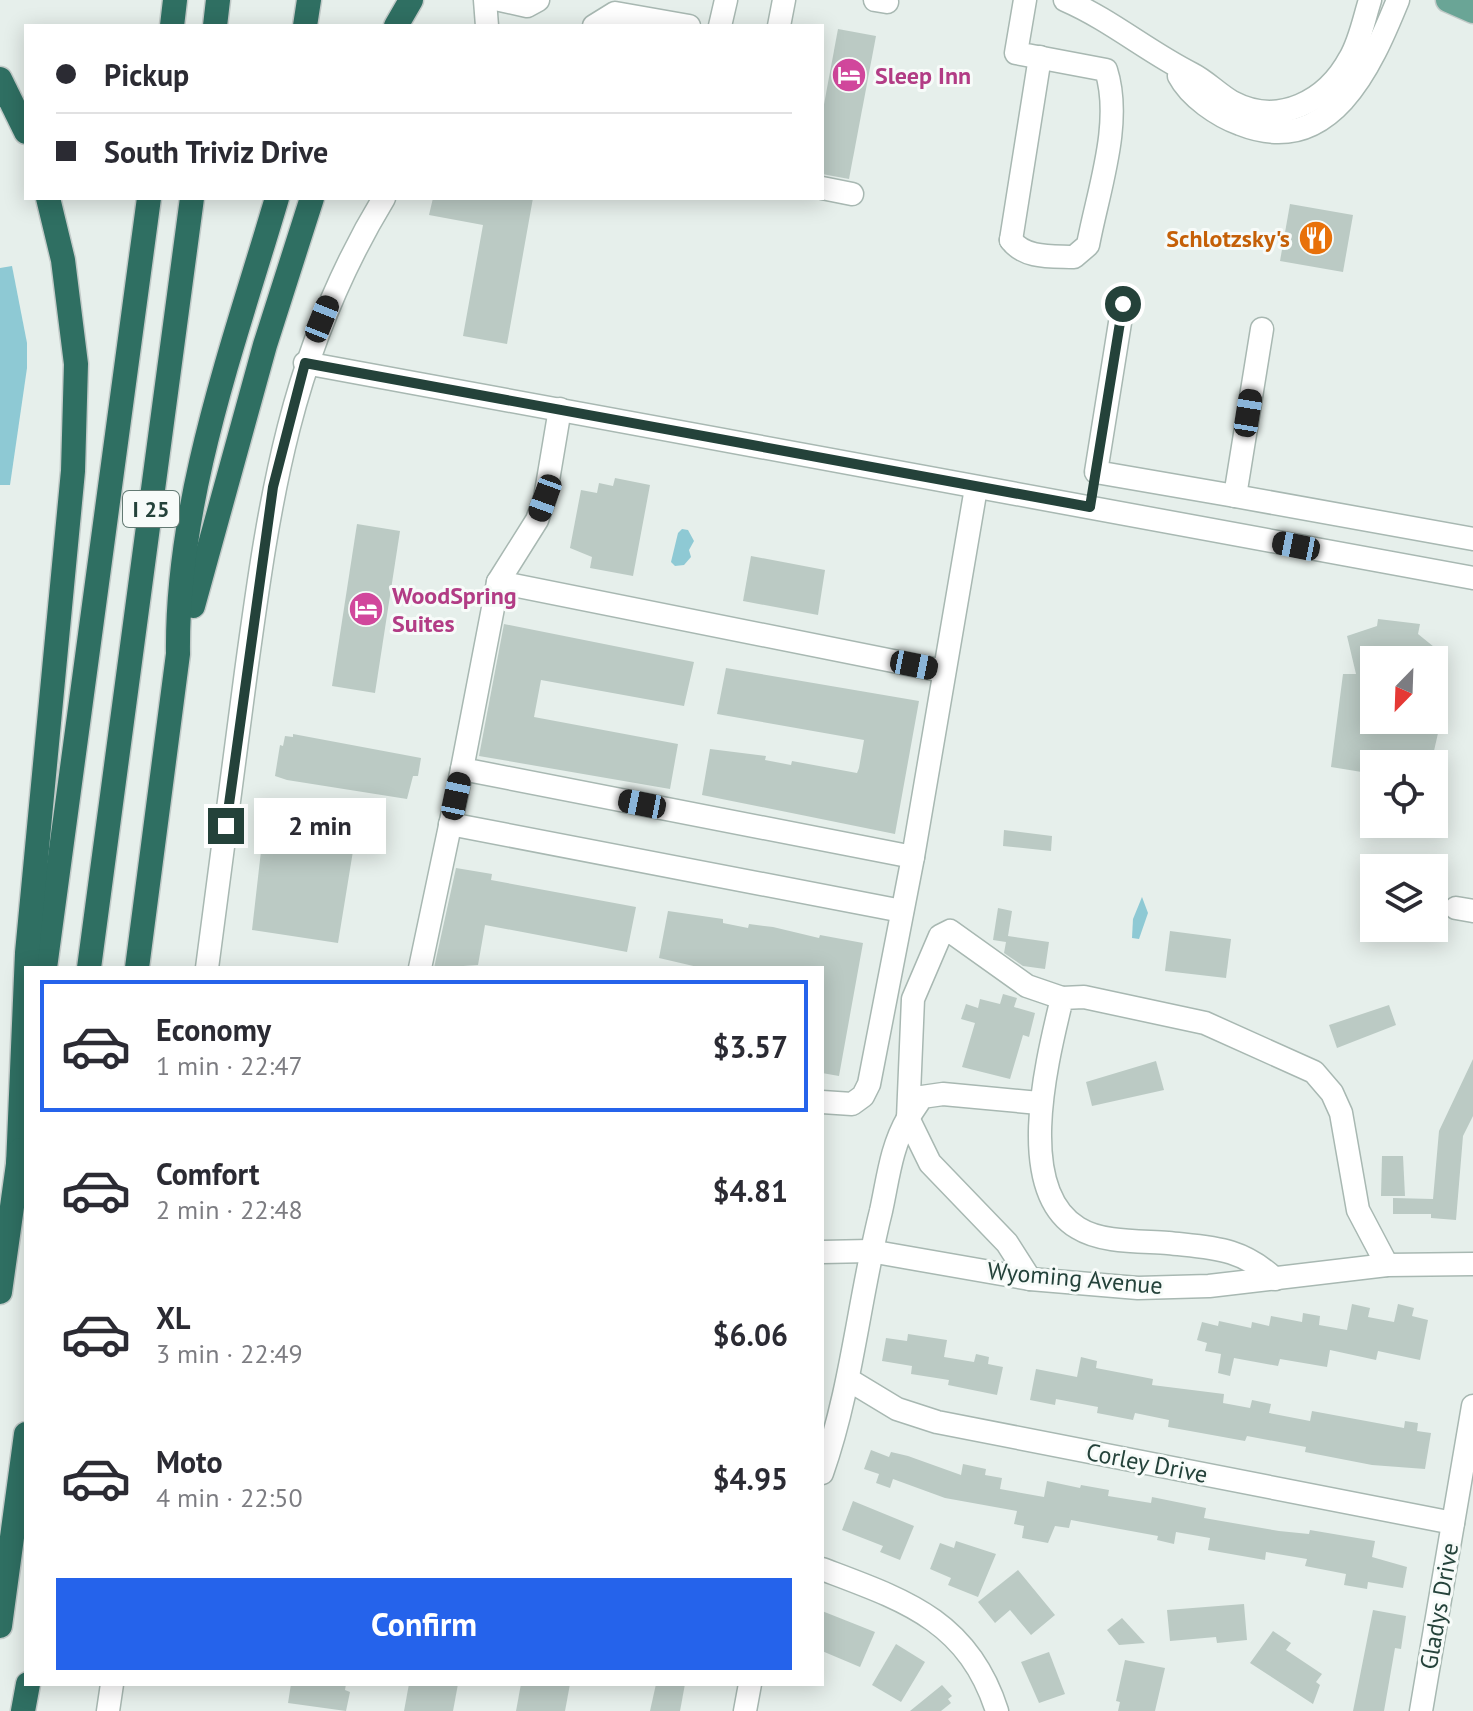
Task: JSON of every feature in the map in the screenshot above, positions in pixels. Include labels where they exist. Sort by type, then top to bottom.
[{"type":"highway","points":[[172,24],[175,0]]},
{"type":"highway","points":[[215,24],[218,0]]},
{"type":"highway","points":[[305,24],[309,0]]},
{"type":"highway","points":[[397,24],[411,0]]},
{"type":"highway","points":[[0,79],[24,128]]},
{"type":"highway","points":[[26,966],[64,580],[74,440],[76,364],[63,260],[48,200]]},
{"type":"highway","name":"I 25","points":[[45,966],[149,200]]},
{"type":"highway","name":"I 25","points":[[89,966],[192,200]]},
{"type":"highway","points":[[178,654],[177,618],[202,455],[225,365],[276,200]]},
{"type":"highway","points":[[137,966],[178,654],[265,345],[311,200]]},
{"type":"highway","points":[[18,1166],[24,1024]]},
{"type":"highway","points":[[0,1292],[24,1122]]},
{"type":"highway","points":[[0,1626],[24,1449]]},
{"type":"highway","points":[[23,1711],[28,1686]]},
{"type":"main road","points":[[1448,0],[1473,11]]},
{"type":"street","points":[[485,0],[487,24]]},
{"type":"street","points":[[500,0],[516,6],[537,1]]},
{"type":"street","points":[[720,24],[726,0]]},
{"type":"street","points":[[1025,0],[1016,53],[1040,57],[1106,70],[1118,114],[1088,245],[1074,257],[1034,255],[1017,248],[1011,240],[1040,57]]},
{"type":"street","points":[[1065,0],[1119,27],[1174,68],[1194,75],[1244,107],[1271,113],[1295,109],[1322,94],[1344,69],[1352,55],[1370,0]]},
{"type":"street","points":[[1174,68],[1184,85],[1231,121],[1263,131],[1290,130],[1319,119],[1348,98],[1368,70],[1398,0]]},
{"type":"street","points":[[518,24],[537,1]]},
{"type":"street","points":[[597,24],[615,13],[678,24]]},
{"type":"street","points":[[824,188],[852,194]]},
{"type":"street","points":[[207,966],[273,487],[305,363],[341,275],[383,200]]},
{"type":"street","points":[[1090,507],[1123,304]]},
{"type":"street","points":[[1235,496],[1262,329]]},
{"type":"street","points":[[305,363],[1473,578]]},
{"type":"street","points":[[420,966],[498,582],[527,540],[541,509],[560,409]]},
{"type":"street","points":[[1096,472],[1473,539]]},
{"type":"street","points":[[824,1102],[852,1104],[863,1096],[869,1084],[913,857],[976,488]]},
{"type":"street","points":[[498,582],[943,671]]},
{"type":"street","points":[[462,769],[913,857]]},
{"type":"street","points":[[450,824],[902,911]]},
{"type":"street","points":[[1030,1279],[1007,1243],[930,1163],[908,1118],[913,999],[940,936],[950,931],[1018,980],[1062,998],[1084,997],[1205,1023],[1314,1072],[1332,1093],[1341,1113],[1358,1210],[1387,1265]]},
{"type":"street","points":[[1062,998],[1039,1103],[1042,1159],[1053,1204],[1078,1228],[1104,1237],[1229,1249],[1257,1263],[1275,1279]]},
{"type":"street","points":[[824,1466],[849,1380],[870,1251],[896,1138],[922,1097],[943,1094],[1039,1103]]},
{"type":"street","name":"Wyoming Avenue","points":[[824,1252],[870,1251],[1030,1279],[1138,1288],[1275,1279],[1387,1265],[1473,1264]]},
{"type":"street","name":"Corley Drive","points":[[849,1380],[897,1409],[937,1422],[1453,1523]]},
{"type":"street","name":"Gladys Drive","points":[[1421,1711],[1473,1406]]},
{"type":"street","points":[[824,1570],[892,1595],[934,1618],[963,1644],[984,1673],[997,1711]]},
{"type":"street","points":[[108,1711],[112,1686]]},
{"type":"street","points":[[745,1711],[750,1686]]},
{"type":"water","points":[[12,266],[27,343],[27,368],[10,485],[0,485],[0,268]]},
{"type":"water","points":[[682,529],[688,530],[694,541],[689,550],[691,557],[684,565],[675,566],[671,562],[678,533]]},
{"type":"water","points":[[1142,897],[1148,913],[1139,939],[1132,938],[1133,919]]},
{"type":"building","name":"Sleep Inn","points":[[838,29],[876,36],[849,179],[824,174],[824,104]]},
{"type":"building","points":[[433,200],[533,200],[507,344],[463,336],[483,225],[429,215]]},
{"type":"building","name":"Schlotzsky's","points":[[1290,204],[1353,215],[1343,272],[1280,261]]},
{"type":"building","points":[[615,478],[650,485],[633,576],[590,568],[592,557],[570,548],[581,490],[597,493],[599,483],[613,486]]},
{"type":"building","name":"WoodSpring Suites","points":[[357,524],[400,531],[375,693],[332,686]]},
{"type":"building","points":[[751,556],[825,570],[818,615],[743,601]]},
{"type":"building","points":[[1378,619],[1420,624],[1418,634],[1433,646],[1360,646],[1360,734],[1438,734],[1434,750],[1360,750],[1360,772],[1331,767],[1343,674],[1356,674],[1347,636],[1377,626]]},
{"type":"building","points":[[504,624],[694,662],[684,706],[541,680],[534,717],[678,744],[670,789],[479,756]]},
{"type":"building","points":[[726,668],[919,701],[895,834],[702,795],[710,749],[766,756],[765,760],[791,765],[792,761],[857,773],[859,768],[864,740],[717,714]]},
{"type":"building","points":[[293,734],[421,758],[418,776],[413,776],[407,799],[275,776],[280,745],[283,746],[285,736],[293,737]]},
{"type":"building","points":[[1004,830],[1052,836],[1051,851],[1003,846]]},
{"type":"building","points":[[268,835],[353,851],[338,943],[252,930],[261,851],[265,851]]},
{"type":"building","points":[[456,868],[492,874],[491,880],[636,907],[627,952],[485,925],[478,965],[434,966]]},
{"type":"building","points":[[998,908],[1012,911],[1008,936],[1049,942],[1045,969],[1023,966],[1004,953],[1006,942],[993,940]]},
{"type":"building","points":[[668,911],[723,919],[723,923],[748,928],[749,924],[773,927],[819,938],[820,935],[863,943],[839,1076],[824,1073],[824,966],[693,966],[659,958]]},
{"type":"building","points":[[1170,931],[1231,939],[1226,978],[1165,971]]},
{"type":"building","points":[[1003,994],[1017,998],[1014,1007],[1035,1013],[1029,1037],[1023,1035],[1010,1079],[962,1067],[975,1023],[961,1019],[966,1004],[978,1008],[980,999],[1000,1004]]},
{"type":"building","points":[[1389,1005],[1396,1025],[1337,1048],[1329,1025]]},
{"type":"building","points":[[1473,1059],[1473,1116],[1463,1136],[1456,1220],[1431,1218],[1431,1214],[1393,1214],[1393,1198],[1433,1199],[1439,1131]]},
{"type":"building","points":[[1156,1061],[1164,1090],[1092,1106],[1086,1082]]},
{"type":"building","points":[[1382,1156],[1403,1156],[1405,1196],[1381,1196]]},
{"type":"building","points":[[1352,1304],[1370,1308],[1368,1317],[1394,1322],[1398,1304],[1414,1308],[1412,1316],[1428,1320],[1420,1360],[1378,1351],[1376,1360],[1330,1350],[1327,1367],[1280,1359],[1278,1366],[1234,1358],[1230,1376],[1218,1373],[1221,1354],[1205,1351],[1207,1343],[1197,1340],[1202,1322],[1218,1326],[1219,1321],[1251,1328],[1252,1322],[1269,1326],[1271,1316],[1302,1322],[1303,1313],[1320,1316],[1319,1325],[1347,1330]]},
{"type":"building","points":[[908,1334],[947,1340],[944,1357],[974,1362],[976,1354],[989,1357],[988,1364],[1003,1367],[997,1395],[948,1385],[949,1380],[911,1374],[912,1366],[882,1361],[886,1338],[907,1341]]},
{"type":"building","points":[[1081,1357],[1097,1361],[1096,1368],[1153,1379],[1152,1385],[1224,1394],[1223,1403],[1250,1408],[1252,1400],[1271,1404],[1269,1413],[1310,1421],[1312,1411],[1404,1428],[1405,1421],[1418,1423],[1417,1431],[1431,1433],[1425,1469],[1372,1465],[1305,1452],[1306,1447],[1247,1436],[1245,1441],[1168,1427],[1169,1420],[1135,1413],[1133,1420],[1097,1413],[1098,1407],[1056,1399],[1055,1405],[1030,1400],[1036,1369],[1077,1377]]},
{"type":"building","points":[[871,1450],[889,1457],[891,1452],[908,1456],[961,1475],[963,1464],[986,1469],[985,1475],[1002,1478],[1000,1489],[1044,1497],[1047,1481],[1080,1488],[1081,1485],[1109,1490],[1108,1496],[1151,1503],[1152,1497],[1206,1508],[1204,1518],[1279,1531],[1309,1534],[1310,1530],[1375,1541],[1372,1557],[1407,1567],[1403,1588],[1368,1582],[1367,1589],[1344,1585],[1346,1574],[1305,1566],[1307,1559],[1266,1552],[1265,1560],[1208,1550],[1210,1538],[1176,1532],[1174,1544],[1157,1540],[1158,1536],[1071,1520],[1069,1528],[1055,1526],[1048,1543],[1022,1538],[1024,1526],[1014,1524],[1017,1511],[945,1498],[893,1479],[890,1488],[876,1483],[879,1474],[864,1469]]},
{"type":"building","points":[[853,1501],[914,1526],[900,1560],[880,1552],[883,1546],[842,1530]]},
{"type":"building","points":[[956,1541],[996,1554],[978,1597],[948,1585],[951,1578],[930,1569],[940,1543],[954,1548]]},
{"type":"building","points":[[1018,1570],[1055,1615],[1031,1635],[1010,1610],[995,1623],[978,1602]]},
{"type":"building","points":[[1244,1604],[1247,1640],[1217,1643],[1216,1637],[1170,1641],[1167,1610]]},
{"type":"building","points":[[1373,1610],[1406,1616],[1401,1649],[1395,1648],[1384,1711],[1353,1711]]},
{"type":"building","points":[[824,1612],[875,1632],[860,1667],[824,1652]]},
{"type":"building","points":[[1122,1618],[1145,1643],[1119,1645],[1107,1630]]},
{"type":"building","points":[[1273,1631],[1291,1643],[1286,1650],[1322,1674],[1316,1682],[1320,1685],[1313,1704],[1250,1663]]},
{"type":"building","points":[[896,1644],[925,1662],[901,1702],[872,1685]]},
{"type":"building","points":[[1049,1652],[1065,1694],[1039,1703],[1021,1662]]},
{"type":"building","points":[[1125,1660],[1165,1668],[1155,1711],[1118,1711],[1120,1702],[1116,1701]]},
{"type":"building","points":[[942,1685],[952,1696],[948,1699],[951,1703],[941,1711],[910,1711]]},
{"type":"building","points":[[291,1686],[346,1686],[345,1690],[350,1692],[346,1711],[288,1703]]},
{"type":"building","points":[[409,1686],[458,1686],[453,1711],[404,1711]]},
{"type":"building","points":[[521,1686],[570,1686],[565,1711],[516,1711]]},
{"type":"building","points":[[656,1686],[685,1686],[680,1711],[650,1711]]},
{"type":"place","name":"Sleep Inn","points":[[849,75]]},
{"type":"place","name":"Schlotzsky's","points":[[1316,238]]},
{"type":"place","name":"WoodSpring Suites","points":[[366,609]]},
{"type":"route","points":[[226,826],[261,557],[279,455],[305,363],[395,382],[497,397],[1090,507],[1123,304]]}]
